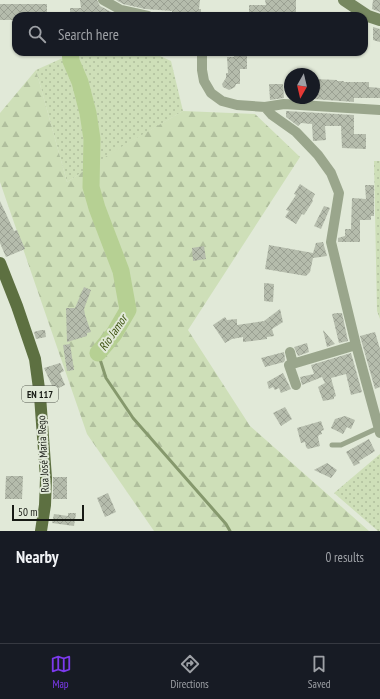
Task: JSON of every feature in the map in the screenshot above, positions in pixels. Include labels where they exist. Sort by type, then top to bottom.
[{"type":"main road","name":"Rua José Maria Rego","points":[[0,263],[18,306],[35,359],[40,396],[46,478],[45,504],[41,531]]},
{"type":"street","points":[[103,0],[121,10],[130,12]]},
{"type":"street","points":[[344,0],[362,12]]},
{"type":"street","points":[[368,16],[380,20]]},
{"type":"street","points":[[202,56],[204,81],[211,93],[222,101],[237,105],[265,107],[284,104],[380,110]]},
{"type":"street","points":[[265,107],[272,115],[296,132],[318,155],[331,173],[339,193],[331,242],[379,431]]},
{"type":"street","points":[[296,386],[288,365],[356,344]]},
{"type":"street","points":[[290,352],[293,364]]},
{"type":"lane","points":[[332,445],[341,445],[379,431]]},
{"type":"green space","points":[[67,56],[160,56],[171,61],[183,111],[67,182],[36,70]]},
{"type":"green space","points":[[36,70],[67,182],[116,150],[183,111],[255,114],[300,157],[188,330],[250,426],[369,531],[154,531],[87,434],[0,182],[0,113]]},
{"type":"green space","points":[[374,161],[380,161],[380,319],[377,311]]},
{"type":"green space","points":[[380,454],[380,531],[378,531],[334,493]]},
{"type":"building","points":[[80,0],[97,0],[100,6],[111,12],[70,12],[70,8],[81,8]]},
{"type":"building","points":[[116,0],[200,0],[199,9],[201,9],[201,12],[172,12],[145,9],[123,4]]},
{"type":"building","points":[[265,0],[296,0],[296,12],[249,12],[249,5],[266,5]]},
{"type":"building","points":[[373,0],[380,0],[380,12],[372,9]]},
{"type":"building","points":[[0,4],[47,4],[47,12],[12,12],[12,20],[0,20]]},
{"type":"building","points":[[373,27],[380,29],[380,42],[373,40]]},
{"type":"building","points":[[247,56],[247,69],[240,69],[240,84],[236,84],[235,87],[229,90],[223,87],[222,84],[226,78],[226,73],[228,73],[227,57]]},
{"type":"building","points":[[320,79],[344,82],[369,82],[369,87],[380,88],[380,98],[354,98],[354,102],[320,99]]},
{"type":"building","points":[[269,84],[283,84],[284,98],[270,100]]},
{"type":"building","points":[[286,111],[354,115],[354,134],[366,134],[366,149],[342,148],[341,126],[325,126],[326,140],[313,141],[312,124],[301,123],[298,126],[286,117]]},
{"type":"building","points":[[300,184],[315,194],[312,200],[313,201],[296,224],[285,217],[289,211],[286,210],[296,195],[294,194]]},
{"type":"building","points":[[365,185],[374,185],[374,216],[371,216],[371,220],[360,220],[360,242],[338,242],[338,238],[345,236],[345,229],[351,229],[352,198],[366,199]]},
{"type":"building","points":[[0,201],[14,231],[17,230],[25,249],[6,257],[0,243]]},
{"type":"building","points":[[324,206],[330,208],[321,229],[314,226]]},
{"type":"building","points":[[323,242],[327,256],[313,258],[310,272],[306,276],[265,269],[269,245],[313,253],[316,243]]},
{"type":"building","points":[[204,246],[206,259],[193,261],[192,248]]},
{"type":"building","points":[[264,283],[274,284],[273,302],[264,301]]},
{"type":"building","points":[[84,287],[91,290],[84,309],[91,332],[87,333],[87,336],[67,342],[66,308],[75,308]]},
{"type":"building","points":[[280,309],[283,322],[272,329],[274,336],[267,337],[267,339],[243,342],[243,337],[232,339],[225,343],[213,325],[225,317],[227,320],[237,319],[237,325],[264,321]]},
{"type":"building","points":[[342,313],[348,341],[339,343],[332,314]]},
{"type":"building","points":[[45,330],[46,337],[36,339],[34,332]]},
{"type":"building","points":[[323,330],[335,344],[327,347]]},
{"type":"building","points":[[375,332],[380,349],[380,387],[375,389],[360,336]]},
{"type":"building","points":[[307,343],[309,352],[298,356],[294,347]]},
{"type":"building","points":[[70,344],[74,370],[67,371],[63,345]]},
{"type":"building","points":[[284,352],[284,362],[265,367],[261,358]]},
{"type":"building","points":[[351,353],[362,392],[351,395],[346,374],[331,378],[336,396],[334,399],[323,401],[318,387],[325,383],[322,377],[302,385],[300,377],[314,374],[311,365]]},
{"type":"building","points":[[60,363],[64,371],[60,373],[65,385],[54,390],[44,368]]},
{"type":"building","points":[[283,373],[291,389],[281,393],[279,388],[275,390],[273,387],[269,389],[267,382]]},
{"type":"building","points":[[285,407],[292,419],[281,426],[273,413]]},
{"type":"building","points":[[345,416],[355,420],[351,429],[347,427],[343,434],[331,428],[335,419]]},
{"type":"building","points":[[321,421],[324,430],[321,431],[322,434],[318,437],[320,446],[308,449],[305,442],[301,443],[297,428]]},
{"type":"building","points":[[369,439],[375,451],[354,466],[346,452]]},
{"type":"building","points":[[327,463],[337,470],[331,478],[314,470]]},
{"type":"building","points":[[6,476],[23,476],[22,499],[5,499]]},
{"type":"building","points":[[53,477],[67,477],[67,499],[53,499]]},
{"type":"building","points":[[108,493],[116,512],[105,517],[97,498]]},
{"type":"building","points":[[68,513],[76,513],[74,526],[52,523],[54,514],[68,516]]},
{"type":"waterway","name":"Rio Jamor","points":[[70,56],[71,61],[80,82],[88,113],[92,139],[91,187],[97,208],[121,271],[128,310],[114,334],[98,353]]},
{"type":"waterway","name":"Rio Jamor","points":[[98,353],[106,378],[133,418],[226,524],[230,531]]}]
